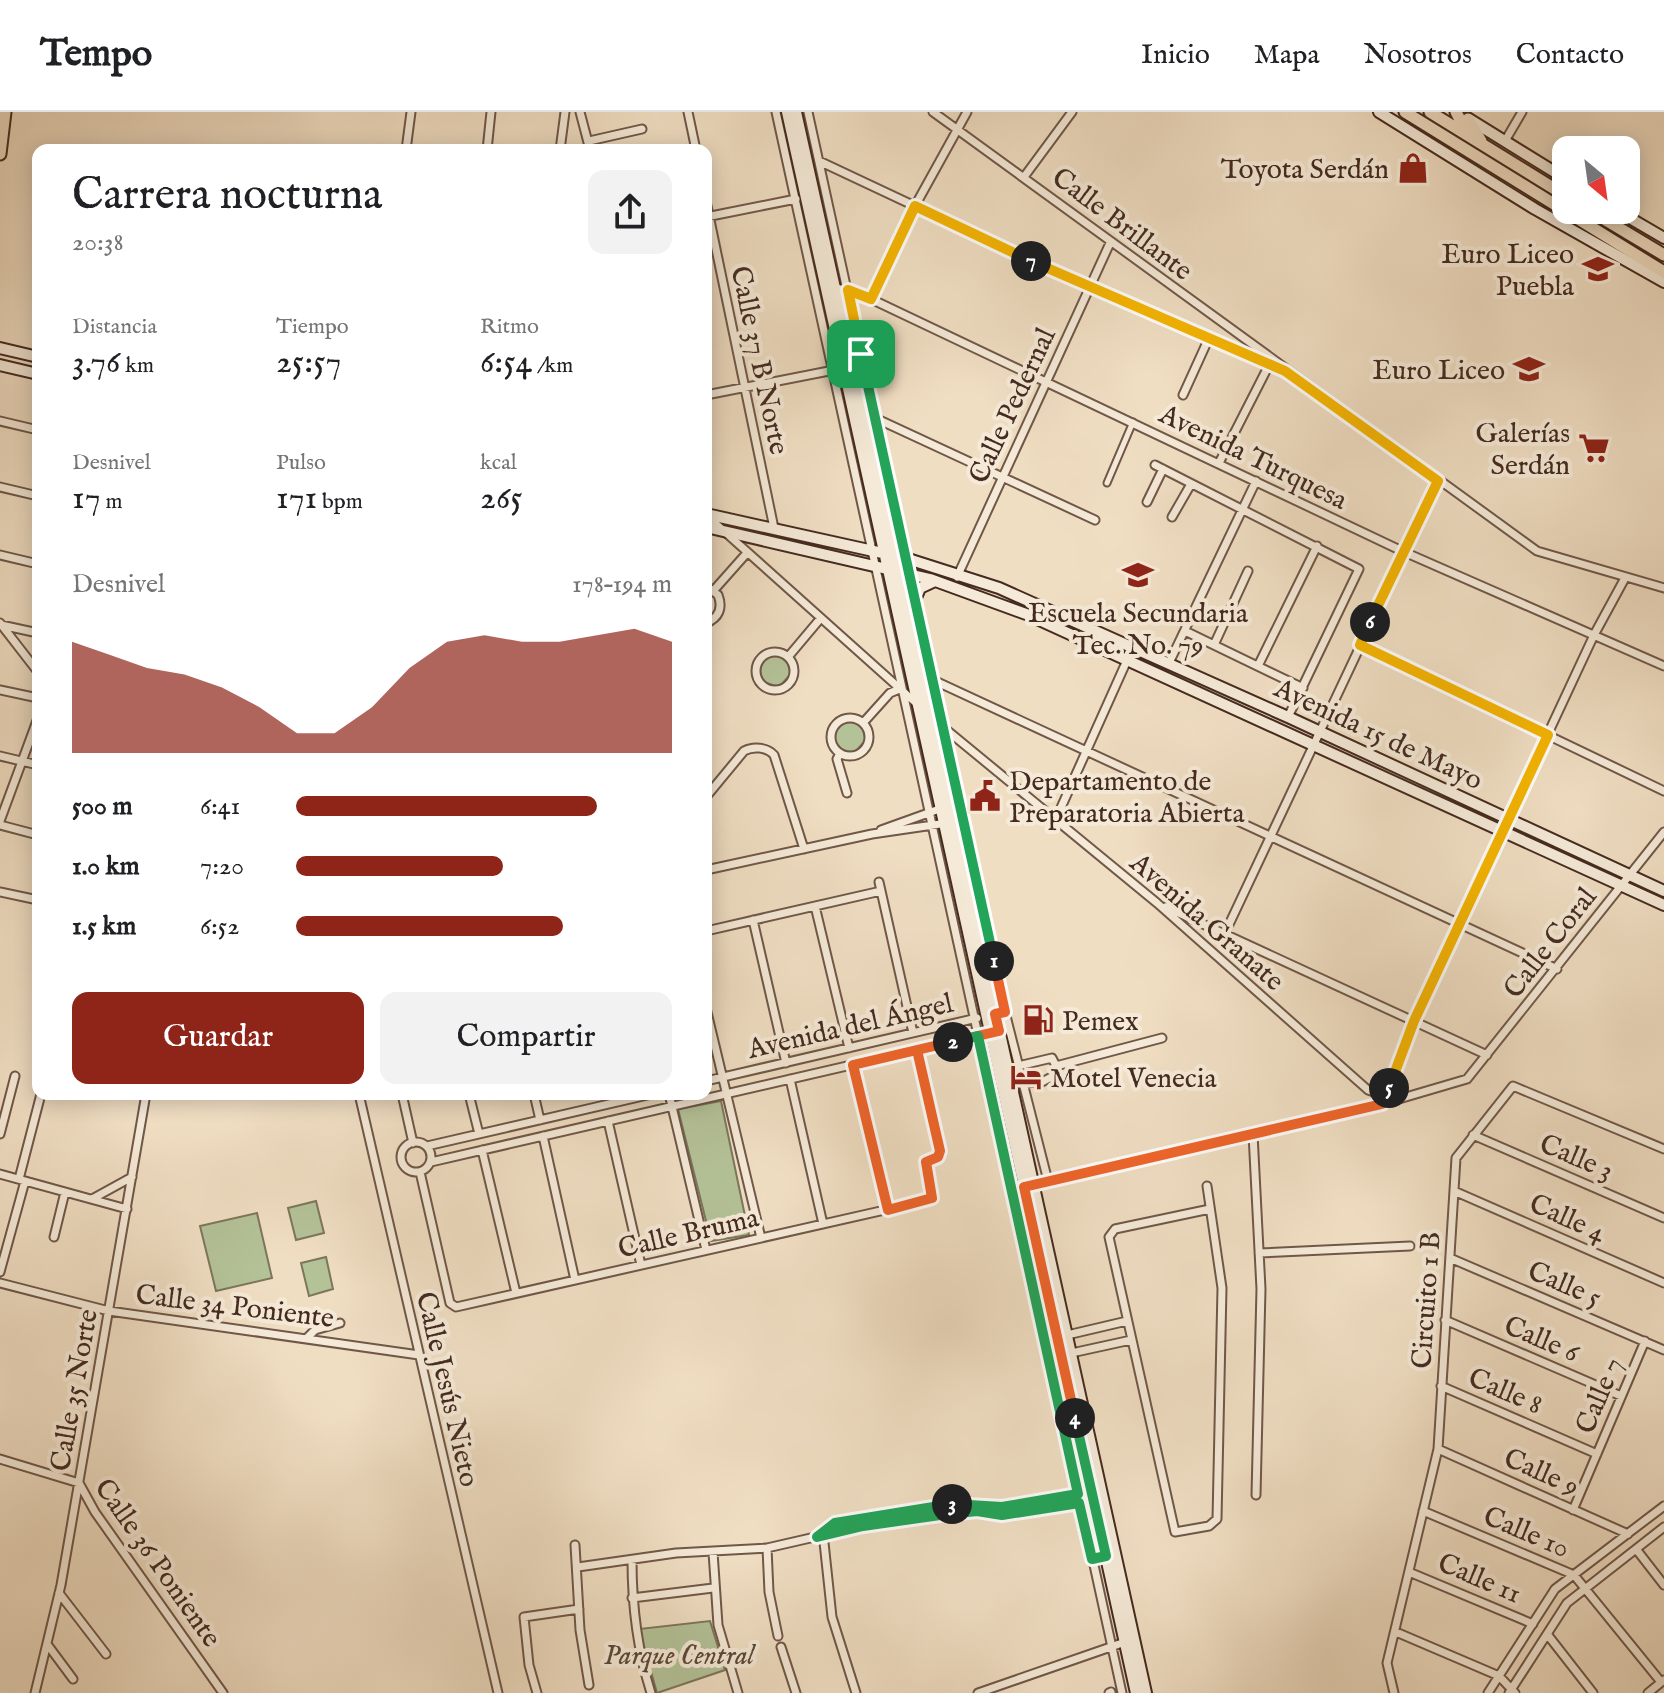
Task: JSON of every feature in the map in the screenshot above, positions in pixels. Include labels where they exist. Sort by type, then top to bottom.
[{"type":"main road","points":[[0,154],[5,112]]},
{"type":"main road","points":[[787,112],[805,197],[829,286],[842,368],[889,554],[918,705],[945,807]]},
{"type":"main road","points":[[796,112],[805,197]]},
{"type":"main road","points":[[1379,112],[1664,282]]},
{"type":"main road","points":[[1405,112],[1664,272]]},
{"type":"main road","points":[[1430,112],[1552,187]]},
{"type":"main road","points":[[1456,112],[1469,137]]},
{"type":"main road","points":[[1456,112],[1552,170]]},
{"type":"main road","points":[[1468,119],[1483,145]]},
{"type":"main road","points":[[1475,171],[1482,159]]},
{"type":"main road","points":[[1613,224],[1664,255]]},
{"type":"main road","points":[[1639,224],[1664,238]]},
{"type":"main road","points":[[1635,237],[1642,226]]},
{"type":"main road","points":[[0,348],[32,356]]},
{"type":"main road","points":[[0,365],[32,373]]},
{"type":"main road","name":"Avenida 15 de Mayo","points":[[712,515],[889,554],[958,574],[1169,663],[1664,891]]},
{"type":"main road","name":"Avenida 15 de Mayo","points":[[712,528],[909,573],[953,587],[1129,658],[1664,905]]},
{"type":"main road","points":[[892,570],[928,714],[948,823],[999,1031],[1045,1283],[1062,1336]]},
{"type":"main road","points":[[915,600],[920,588],[936,581]]},
{"type":"main road","points":[[999,1031],[1016,1071],[1028,1186],[1129,1641],[1136,1693]]},
{"type":"main road","points":[[1066,1354],[1106,1556],[1146,1693]]},
{"type":"street","points":[[407,144],[411,112]]},
{"type":"street","points":[[488,144],[491,112]]},
{"type":"street","points":[[561,144],[565,112]]},
{"type":"street","points":[[580,112],[588,144]]},
{"type":"street","points":[[688,112],[695,144]]},
{"type":"street","points":[[776,112],[805,197],[842,368],[875,566],[1122,1693]]},
{"type":"street","points":[[808,112],[933,680],[995,1014]]},
{"type":"street","name":"Calle Brillante","points":[[933,112],[1270,362],[1537,551],[1664,588]]},
{"type":"street","points":[[871,299],[915,206],[967,112]]},
{"type":"street","points":[[1024,177],[1072,112]]},
{"type":"street","points":[[1505,141],[1522,112]]},
{"type":"street","points":[[595,144],[642,129]]},
{"type":"street","points":[[819,161],[1089,288],[1208,340],[1270,362],[1219,463]]},
{"type":"street","points":[[712,215],[805,197]]},
{"type":"street","name":"Calle 37 B Norte","points":[[712,234],[774,528]]},
{"type":"street","name":"Calle Pedernal","points":[[953,587],[1110,243]]},
{"type":"street","name":"Avenida Turquesa","points":[[829,286],[871,299],[1402,551],[1664,666]]},
{"type":"street","points":[[1183,395],[1208,340]]},
{"type":"street","points":[[712,394],[842,368]]},
{"type":"street","points":[[875,418],[1095,520]]},
{"type":"street","points":[[0,421],[32,429]]},
{"type":"street","points":[[1107,483],[1133,422]]},
{"type":"street","points":[[1147,502],[1159,467],[1359,569],[1288,717]]},
{"type":"street","points":[[1169,663],[1256,481]]},
{"type":"street","points":[[1225,933],[1402,551],[1438,481]]},
{"type":"street","points":[[1172,517],[1191,484]]},
{"type":"street","points":[[0,487],[32,495]]},
{"type":"street","name":"Avenida Granate","points":[[712,521],[942,727],[1157,903],[1368,1090],[1384,1100]]},
{"type":"street","points":[[1258,666],[1317,546]]},
{"type":"street","points":[[712,586],[746,554]]},
{"type":"street","points":[[0,555],[32,563]]},
{"type":"street","points":[[1214,645],[1248,571]]},
{"type":"street","points":[[1028,1186],[1384,1100],[1414,1021],[1594,635],[1625,578]]},
{"type":"street","points":[[712,591],[721,607],[712,620]]},
{"type":"street","points":[[788,657],[820,619]]},
{"type":"street","points":[[0,624],[32,632]]},
{"type":"street","points":[[0,624],[32,664]]},
{"type":"street","points":[[1185,631],[1303,688]]},
{"type":"street","points":[[1360,645],[1664,791]]},
{"type":"street","points":[[1055,821],[1133,647]]},
{"type":"street","points":[[775,652],[788,657],[794,669],[790,682],[779,690],[765,687],[756,669],[762,657],[775,652]]},
{"type":"street","points":[[933,680],[1557,969]]},
{"type":"street","points":[[863,723],[890,693],[902,688]]},
{"type":"street","points":[[0,690],[32,697]]},
{"type":"street","points":[[851,718],[863,723],[869,735],[865,749],[853,756],[840,753],[831,742],[837,722],[851,718]]},
{"type":"street","points":[[32,734],[0,823],[32,833]]},
{"type":"street","points":[[712,790],[744,751],[751,748],[768,750],[774,755],[804,849]]},
{"type":"street","points":[[840,753],[837,759],[847,793]]},
{"type":"street","points":[[0,756],[32,764]]},
{"type":"street","points":[[872,834],[945,807]]},
{"type":"street","points":[[909,818],[912,830]]},
{"type":"street","points":[[712,869],[872,834],[948,823]]},
{"type":"street","name":"Calle Coral","points":[[1384,1100],[1467,1079],[1664,832]]},
{"type":"street","points":[[879,882],[913,1033]]},
{"type":"street","points":[[712,930],[881,891]]},
{"type":"street","points":[[0,892],[32,899]]},
{"type":"street","points":[[1157,903],[1487,1055]]},
{"type":"street","points":[[815,906],[849,1048]]},
{"type":"street","points":[[753,920],[786,1063]]},
{"type":"street","name":"Avenida del Ángel","points":[[712,1080],[995,1014]]},
{"type":"street","name":"Avenida del Ángel","points":[[712,1097],[999,1031]]},
{"type":"street","points":[[712,1032],[761,1238]]},
{"type":"street","points":[[1056,1066],[1162,1038]]},
{"type":"street","name":"Calle Bruma","points":[[420,1172],[452,1306],[888,1210],[932,1198],[926,1162],[938,1157],[940,1151],[917,1050]]},
{"type":"street","points":[[1023,1083],[1049,1080],[1055,1075],[1056,1066],[1052,1058],[1043,1058],[1016,1071],[1023,1083],[1048,1181]]},
{"type":"street","points":[[853,1065],[888,1210]]},
{"type":"street","points":[[0,1134],[15,1076]]},
{"type":"street","points":[[790,1079],[823,1224]]},
{"type":"street","name":"Circuito 1 B","points":[[1394,1693],[1387,1667],[1438,1449],[1456,1158],[1513,1086],[1664,1149]]},
{"type":"street","points":[[0,1272],[40,1100]]},
{"type":"street","name":"Calle 35 Norte","points":[[35,1693],[59,1593],[145,1100]]},
{"type":"street","name":"Calle Jesús Nieto","points":[[360,1100],[498,1693]]},
{"type":"street","points":[[403,1100],[413,1143]]},
{"type":"street","points":[[470,1100],[479,1134]]},
{"type":"street","points":[[535,1100],[540,1120]]},
{"type":"street","points":[[603,1100],[604,1105]]},
{"type":"street","points":[[427,1146],[431,1162],[420,1172],[408,1170],[401,1162],[404,1148],[413,1143],[427,1146],[626,1100]]},
{"type":"street","points":[[670,1100],[706,1250]]},
{"type":"street","name":"Avenida del Ángel","points":[[431,1162],[699,1100]]},
{"type":"street","points":[[608,1121],[641,1265]]},
{"type":"street","points":[[1253,1134],[1261,1289],[1256,1495]]},
{"type":"street","name":"Calle 3","points":[[1473,1135],[1664,1218]]},
{"type":"street","points":[[543,1136],[575,1280]]},
{"type":"street","points":[[482,1150],[516,1293]]},
{"type":"street","points":[[0,1174],[127,1209]]},
{"type":"street","points":[[92,1199],[132,1176]]},
{"type":"street","points":[[1207,1186],[1222,1288],[1214,1523],[1180,1533],[1172,1528],[1111,1233],[1210,1209]]},
{"type":"street","name":"Calle 4","points":[[1454,1191],[1664,1283]]},
{"type":"street","points":[[54,1237],[65,1192]]},
{"type":"street","points":[[1259,1253],[1410,1246]]},
{"type":"street","name":"Calle 5","points":[[1450,1258],[1664,1350]]},
{"type":"street","name":"Calle 34 Poniente","points":[[0,1283],[109,1311],[419,1355]]},
{"type":"street","points":[[1032,1286],[1045,1283]]},
{"type":"street","name":"Calle 6","points":[[1445,1320],[1621,1396]]},
{"type":"street","points":[[1062,1336],[1127,1321]]},
{"type":"street","points":[[307,1338],[315,1330],[340,1323]]},
{"type":"street","points":[[1066,1354],[1131,1340]]},
{"type":"street","name":"Calle 7","points":[[1573,1510],[1645,1341]]},
{"type":"street","name":"Calle 8","points":[[1441,1386],[1597,1454]]},
{"type":"street","name":"Calle 9","points":[[1438,1449],[1628,1534]]},
{"type":"street","name":"Calle 36 Poniente","points":[[0,1459],[79,1483],[95,1512],[223,1693]]},
{"type":"street","points":[[1018,1508],[1078,1494]]},
{"type":"street","points":[[578,1567],[767,1548],[863,1526],[940,1515],[1079,1503]]},
{"type":"street","points":[[1488,1693],[1555,1589],[1664,1506]]},
{"type":"street","name":"Calle 10","points":[[1423,1511],[1574,1575],[1663,1681]]},
{"type":"street","points":[[1396,1632],[1499,1676],[1512,1692],[1567,1603],[1664,1527]]},
{"type":"street","points":[[821,1535],[832,1617],[856,1693]]},
{"type":"street","points":[[575,1545],[579,1609],[591,1690]]},
{"type":"street","points":[[767,1548],[769,1592],[778,1636]]},
{"type":"street","points":[[1636,1549],[1664,1585]]},
{"type":"street","points":[[713,1552],[713,1588],[718,1625],[738,1693]]},
{"type":"street","points":[[1092,1559],[1106,1556]]},
{"type":"street","points":[[632,1560],[632,1598],[640,1661],[651,1693]]},
{"type":"street","name":"Calle 11","points":[[1409,1572],[1533,1624]]},
{"type":"street","points":[[632,1598],[713,1588]]},
{"type":"street","points":[[59,1593],[106,1654]]},
{"type":"street","points":[[537,1693],[529,1665],[524,1617],[579,1609]]},
{"type":"street","name":"Calle 11","points":[[1547,1634],[1593,1693]]},
{"type":"street","points":[[978,1693],[1129,1641]]},
{"type":"street","points":[[47,1644],[73,1679]]},
{"type":"street","points":[[781,1647],[796,1693]]},
{"type":"street","points":[[1648,1693],[1663,1681]]},
{"type":"green space","points":[[770,654],[786,658],[791,674],[779,687],[763,682],[758,667]]},
{"type":"green space","points":[[845,720],[861,724],[866,740],[854,753],[838,749],[833,733]]},
{"type":"green space","points":[[721,1101],[749,1235],[711,1241],[678,1109]]},
{"type":"green space","points":[[316,1201],[324,1233],[296,1240],[288,1208]]},
{"type":"green space","points":[[257,1213],[272,1278],[216,1291],[200,1226]]},
{"type":"green space","points":[[326,1257],[333,1289],[309,1296],[301,1263]]},
{"type":"green space","name":"Parque Central","points":[[710,1621],[725,1670],[657,1693],[639,1629]]},
{"type":"place","name":"Toyota Serdán","points":[[1413,168]]},
{"type":"place","name":"Euro Liceo Puebla","points":[[1598,269]]},
{"type":"place","name":"Euro Liceo","points":[[1529,369]]},
{"type":"place","name":"Galerías Serdán","points":[[1594,448]]},
{"type":"place","name":"Escuela Secundaria Tec. No. 79","points":[[1138,575]]},
{"type":"place","name":"Departamento de Preparatoria Abierta","points":[[985,796]]},
{"type":"place","name":"Pemex","points":[[1038,1020]]},
{"type":"place","name":"Motel Venecia","points":[[1026,1077]]},
{"type":"route","points":[[861,354],[848,290],[871,299],[915,206],[1089,288],[1285,371],[1438,481],[1402,551],[1360,645],[1548,735],[1414,1021],[1382,1104],[1024,1187],[1106,1556],[1092,1559],[1079,1503],[1002,1515],[977,1511],[940,1515],[863,1526],[817,1537],[835,1523],[890,1513],[949,1504],[982,1503],[1002,1507],[1078,1494],[978,1036],[951,1042],[853,1065],[888,1210],[929,1200],[933,1195],[926,1162],[938,1157],[940,1151],[917,1050],[978,1036],[999,1031],[995,1014],[1005,1012],[861,354]]}]
